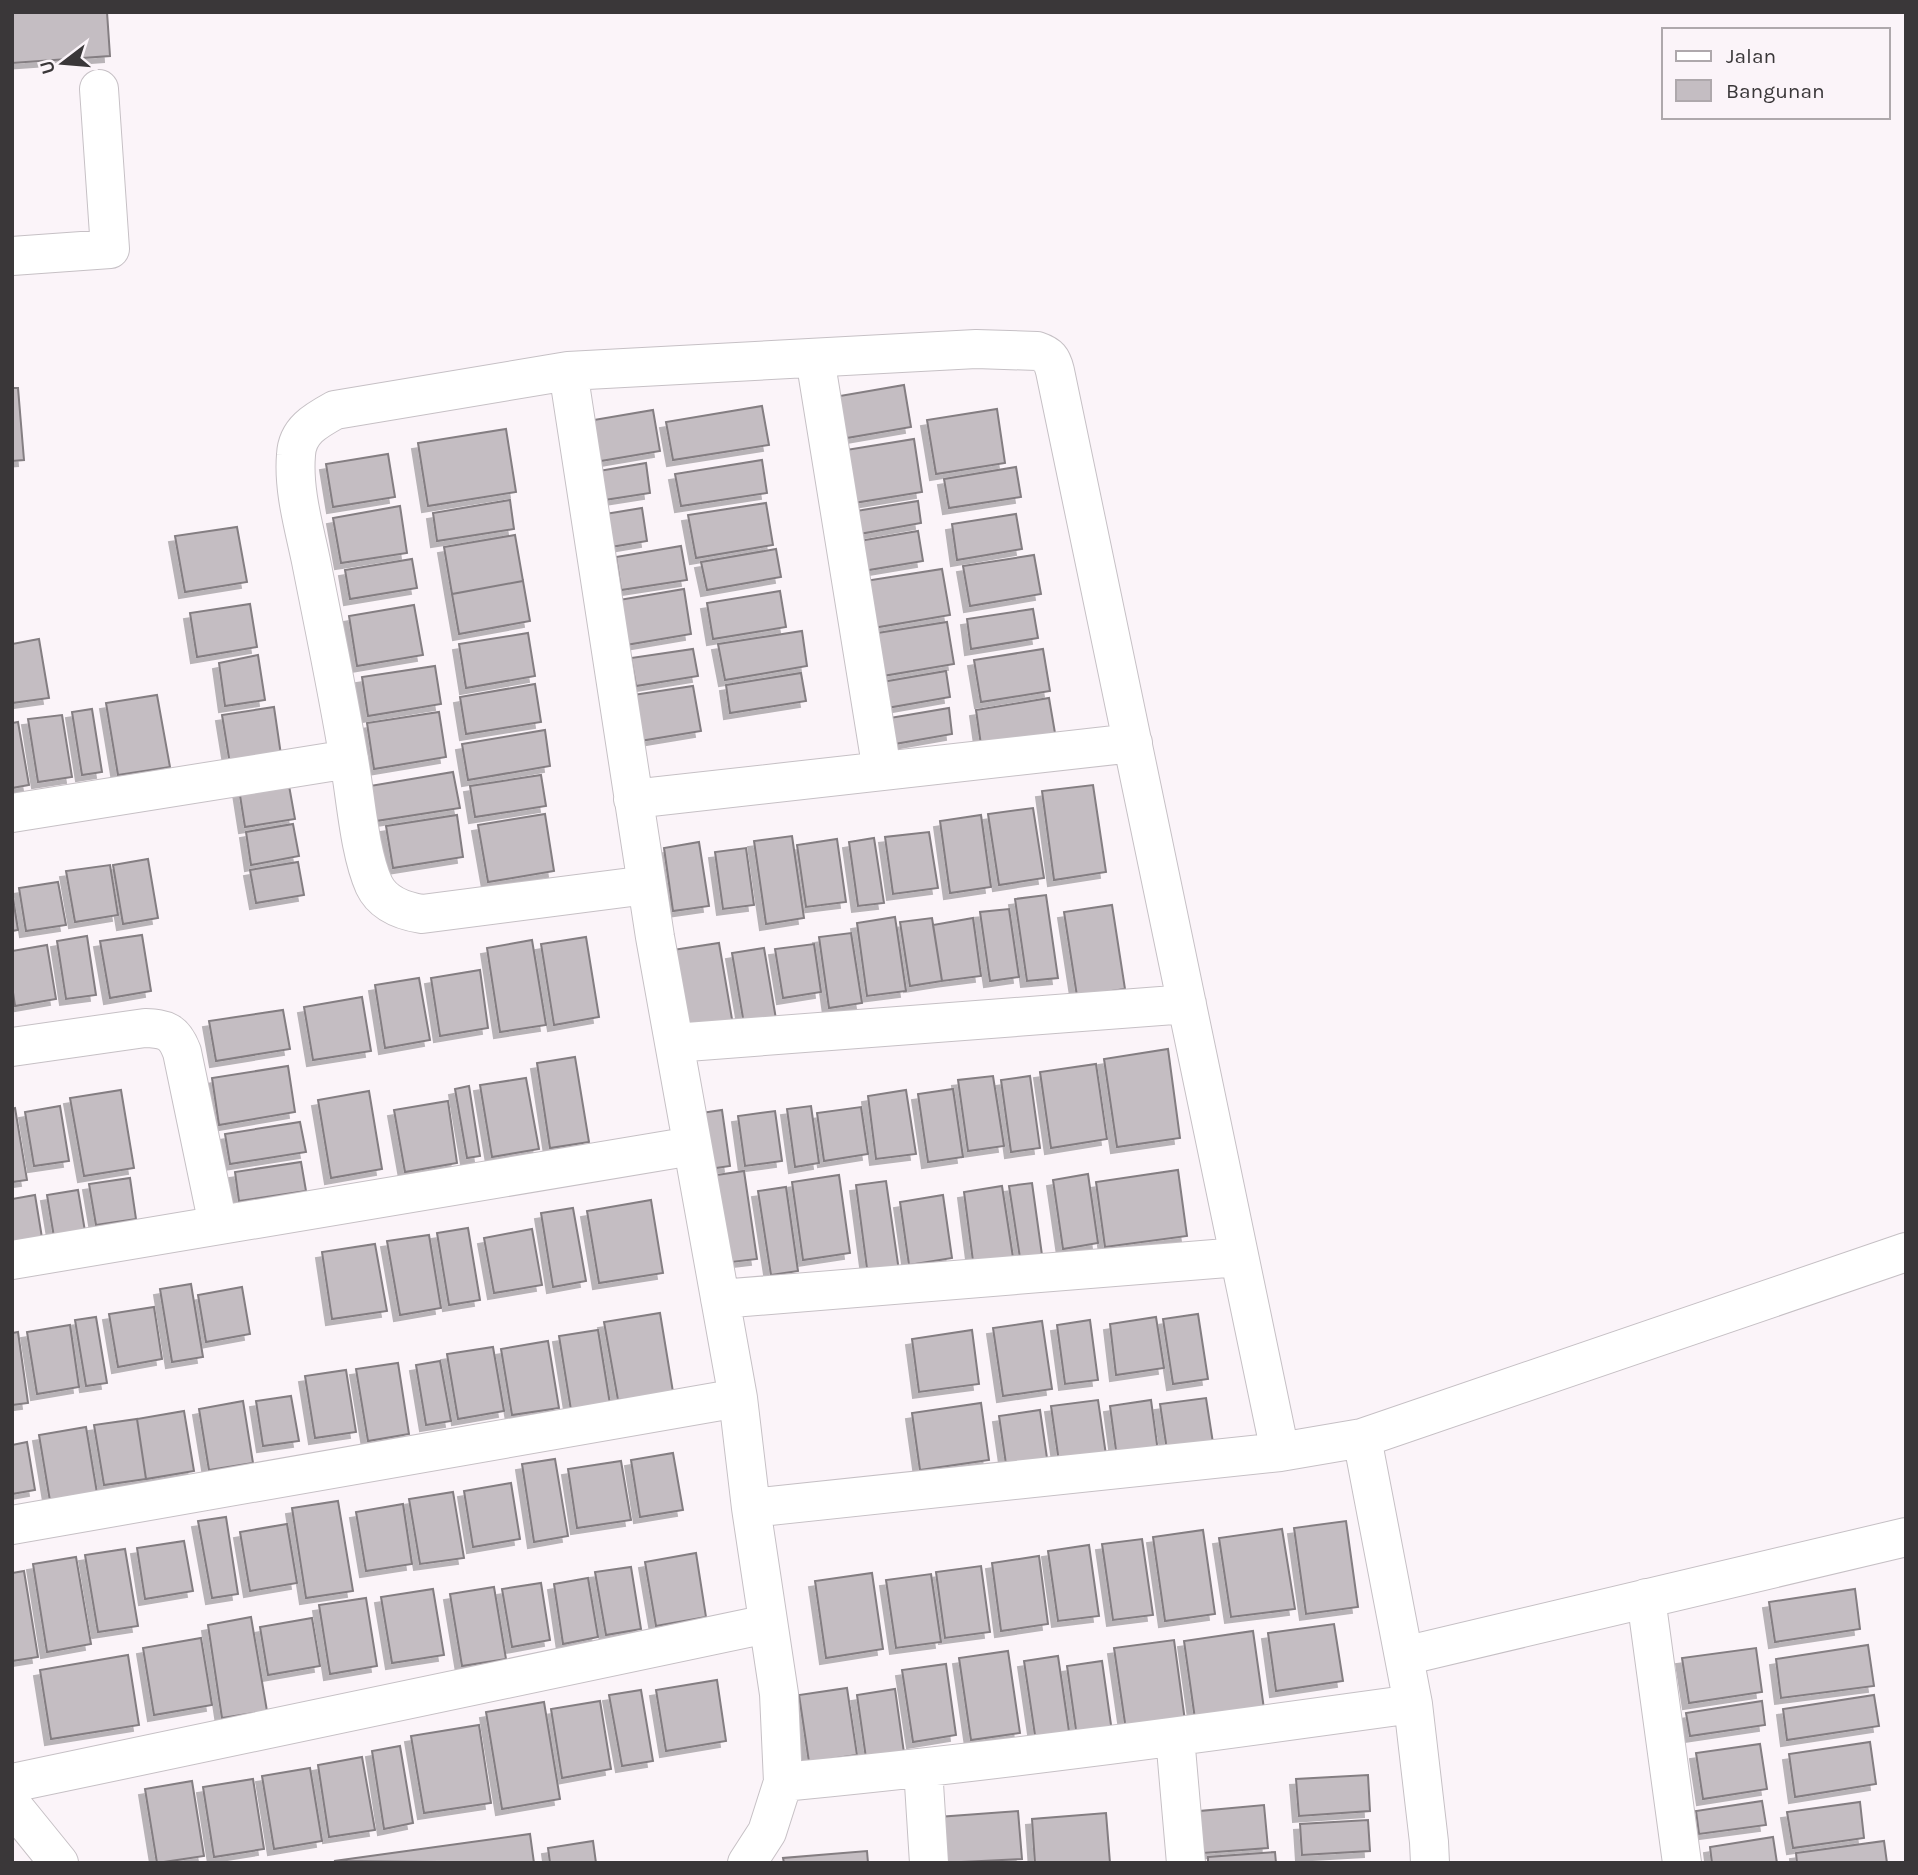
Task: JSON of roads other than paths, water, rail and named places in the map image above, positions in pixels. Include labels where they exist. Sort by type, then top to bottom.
[{"type":"street","points":[[12,256],[110,249],[99,89]]},
{"type":"street","points":[[647,885],[422,914],[392,905],[376,888],[367,864],[300,503],[296,455],[300,436],[314,421],[335,410],[568,371],[976,349],[1037,351],[1046,354],[1052,360],[1280,1452]]},
{"type":"street","points":[[815,358],[882,771]]},
{"type":"street","points":[[568,371],[647,885],[738,1398],[767,1624],[779,1694],[783,1782],[767,1832],[747,1863]]},
{"type":"street","points":[[633,799],[1133,743]]},
{"type":"street","points":[[12,813],[349,759]]},
{"type":"street","points":[[674,1044],[1187,1004]]},
{"type":"street","points":[[12,1047],[145,1028],[162,1029],[172,1034],[182,1052],[218,1225]]},
{"type":"street","points":[[12,1260],[692,1146]]},
{"type":"street","points":[[751,1508],[1280,1452],[1362,1438],[1906,1252]]},
{"type":"street","points":[[720,1298],[1239,1257]]},
{"type":"street","points":[[12,1525],[738,1398]]},
{"type":"street","points":[[1362,1438],[1413,1704],[1430,1863]]},
{"type":"street","points":[[1404,1656],[1906,1537]]},
{"type":"street","points":[[1646,1598],[1682,1863]]},
{"type":"street","points":[[12,1783],[767,1624]]},
{"type":"street","points":[[783,1782],[923,1769],[1413,1704]]},
{"type":"street","points":[[1175,1737],[1186,1863]]},
{"type":"street","points":[[923,1769],[929,1863]]},
{"type":"street","points":[[12,1805],[59,1863]]}]
